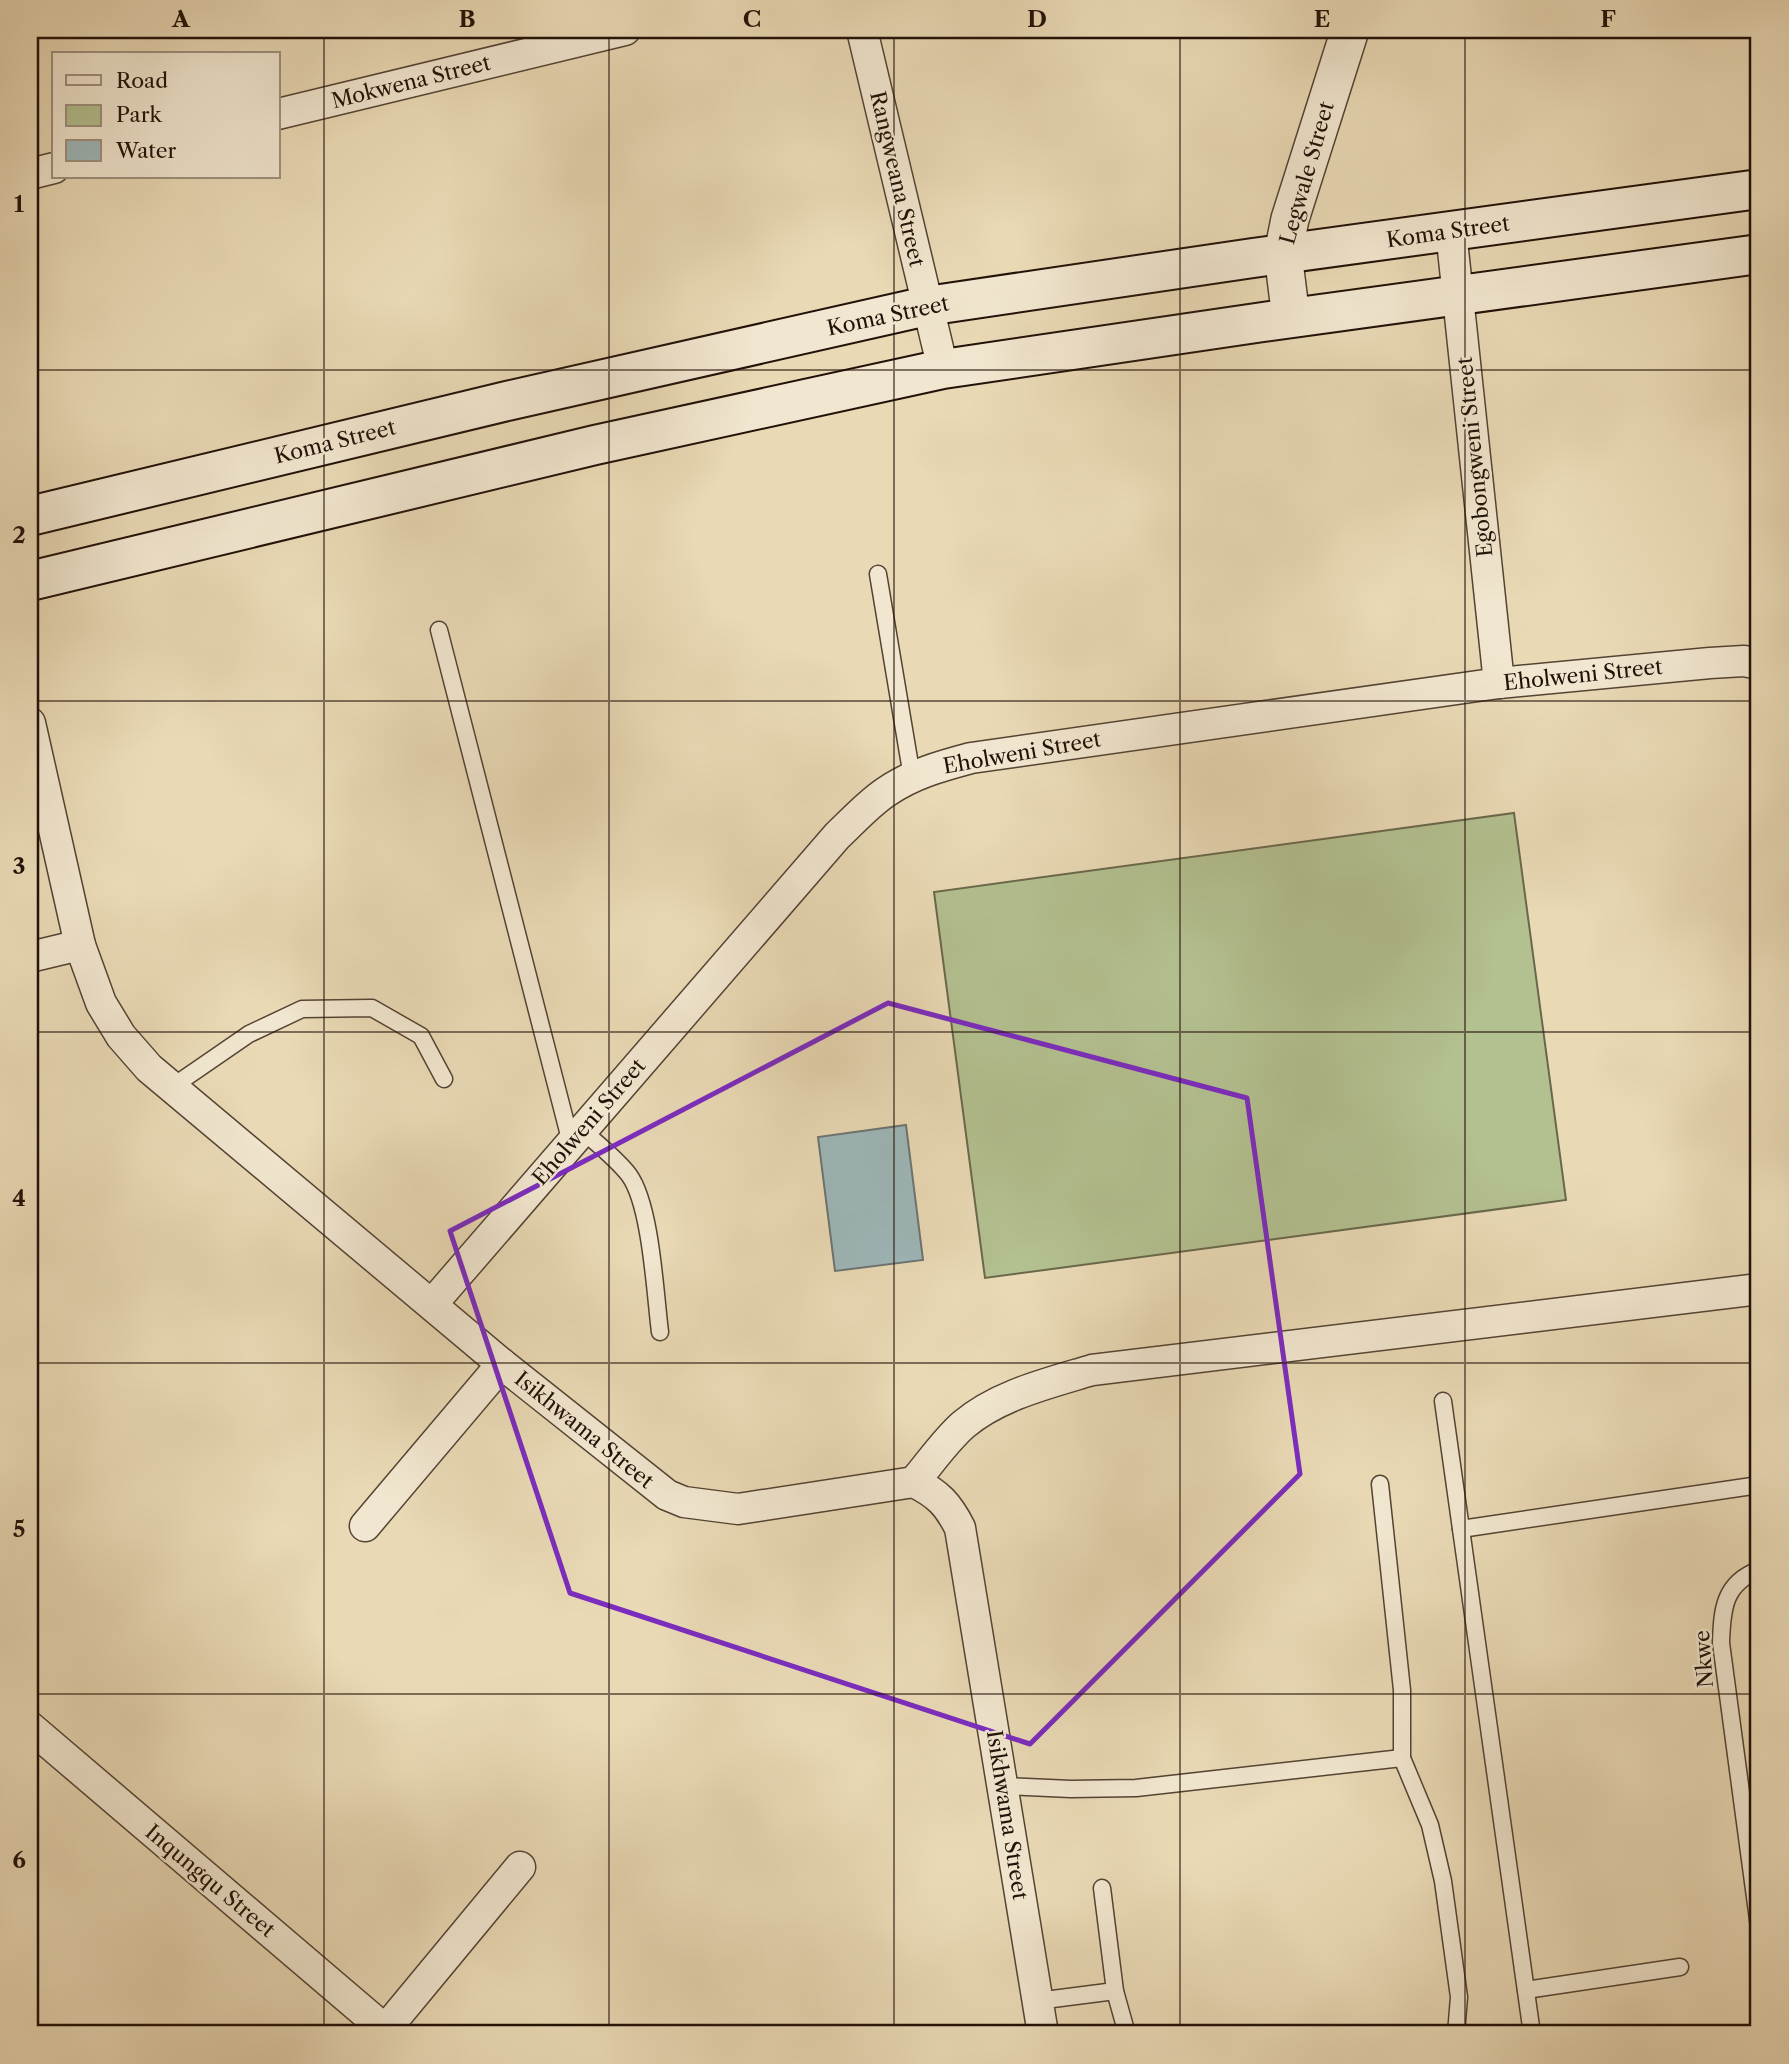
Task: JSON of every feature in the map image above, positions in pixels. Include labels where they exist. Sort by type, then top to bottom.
[{"type":"main road","name":"Koma Street","points":[[30,516],[507,401],[927,306],[1759,189]]},
{"type":"main road","points":[[30,581],[608,442],[943,369],[1759,254]]},
{"type":"street","name":"Mokwena Street","points":[[280,114],[625,30]]},
{"type":"street","name":"Rangweana Street","points":[[862,30],[943,369]]},
{"type":"street","name":"Legwale Street","points":[[1290,318],[1283,254],[1290,219],[1350,30]]},
{"type":"street","points":[[30,174],[52,168]]},
{"type":"street","name":"Egobongweni Street","points":[[1451,231],[1499,683]]},
{"type":"street","name":"Eholweni Street","points":[[432,1304],[837,836],[884,793],[912,777],[971,758],[1499,683],[1710,663],[1744,661],[1759,664]]},
{"type":"street","name":"Isikhwama Street","points":[[30,723],[80,945],[101,1003],[121,1037],[149,1068],[502,1364],[667,1495],[684,1502],[738,1509],[914,1482],[934,1492],[950,1509],[960,1528],[1043,2034]]},
{"type":"street","points":[[30,957],[80,945]]},
{"type":"street","points":[[914,1482],[963,1425],[985,1410],[1038,1387],[1092,1370],[1759,1289]]},
{"type":"street","points":[[365,1526],[502,1364]]},
{"type":"street","name":"Inqungqu Street","points":[[30,1727],[387,2032]]},
{"type":"street","points":[[387,2032],[520,1867]]},
{"type":"lane","points":[[878,574],[912,777]]},
{"type":"lane","points":[[439,631],[576,1136],[628,1175],[639,1195],[645,1214],[660,1332]]},
{"type":"lane","points":[[172,1087],[249,1034],[302,1009],[372,1008],[421,1036],[444,1079]]},
{"type":"lane","points":[[1443,1401],[1532,2034]]},
{"type":"lane","points":[[1380,1485],[1402,1690],[1402,1758],[1430,1825],[1443,1881],[1459,1997],[1456,2034]]},
{"type":"lane","points":[[1461,1530],[1759,1485]]},
{"type":"lane","name":"Nkwe","points":[[1759,1570],[1746,1575],[1728,1596],[1723,1611],[1721,1643],[1759,1927]]},
{"type":"lane","points":[[1003,1786],[1071,1790],[1136,1788],[1402,1758]]},
{"type":"lane","points":[[1102,1888],[1115,1991],[1127,2034]]},
{"type":"lane","points":[[1526,1990],[1680,1967]]},
{"type":"lane","points":[[1037,2001],[1115,1991]]},
{"type":"highlighted area","points":[[888,1003],[1247,1098],[1300,1474],[1030,1744],[570,1593],[450,1231]]},
{"type":"green space","points":[[1514,813],[1566,1200],[985,1278],[934,892]]},
{"type":"water","points":[[906,1125],[923,1260],[835,1271],[818,1137]]}]
